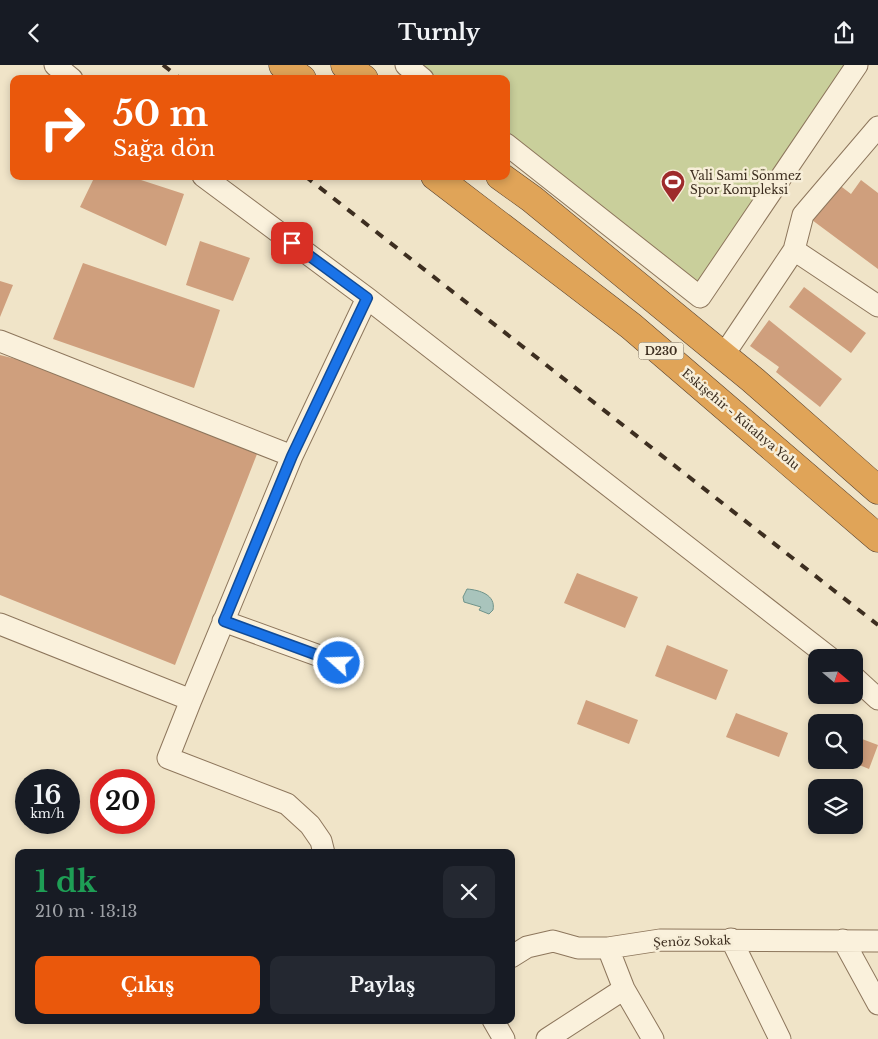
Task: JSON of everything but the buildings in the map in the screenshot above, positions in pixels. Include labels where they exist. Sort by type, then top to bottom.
[{"type":"highway","points":[[283,65],[297,75]]},
{"type":"highway","points":[[345,65],[359,75]]},
{"type":"highway","name":"Eskişehir - Kütahya Yolu","points":[[440,180],[631,326],[878,538]]},
{"type":"highway","name":"D230","points":[[506,180],[532,199],[723,356],[878,490]]},
{"type":"street","points":[[55,65],[67,75]]},
{"type":"street","points":[[406,65],[418,75]]},
{"type":"street","points":[[510,147],[700,297],[858,65]]},
{"type":"street","points":[[723,356],[794,250],[804,215],[878,127]]},
{"type":"street","points":[[208,180],[367,298],[819,649]]},
{"type":"street","points":[[794,250],[878,307]]},
{"type":"street","points":[[323,849],[321,841],[310,825],[286,804],[168,758],[292,456],[367,298]]},
{"type":"street","points":[[0,341],[292,456]]},
{"type":"street","points":[[224,621],[339,663]]},
{"type":"street","points":[[0,624],[191,700]]},
{"type":"street","points":[[863,685],[878,699]]},
{"type":"street","points":[[731,939],[780,1039]]},
{"type":"street","name":"Şenöz Sokak","points":[[515,954],[527,947],[553,941],[578,948],[608,948],[660,940],[878,941]]},
{"type":"street","points":[[843,940],[878,1004]]},
{"type":"street","points":[[608,948],[624,989],[653,1039]]},
{"type":"street","points":[[547,1039],[624,989]]},
{"type":"street","points":[[495,1024],[504,1039]]},
{"type":"green space","name":"Vali Sami Sönmez Spor Kompleksi","points":[[406,65],[857,65],[700,297],[510,147],[510,75],[418,75]]},
{"type":"water","points":[[467,589],[482,592],[490,597],[493,610],[489,614],[479,610],[481,607],[464,602],[463,597]]},
{"type":"railway","points":[[163,65],[176,75]]},
{"type":"railway","points":[[310,180],[878,625]]},
{"type":"place","name":"Vali Sami Sönmez Spor Kompleksi","points":[[673,203]]},
{"type":"route","points":[[292,243],[367,298],[292,456],[224,621],[339,663]]}]
